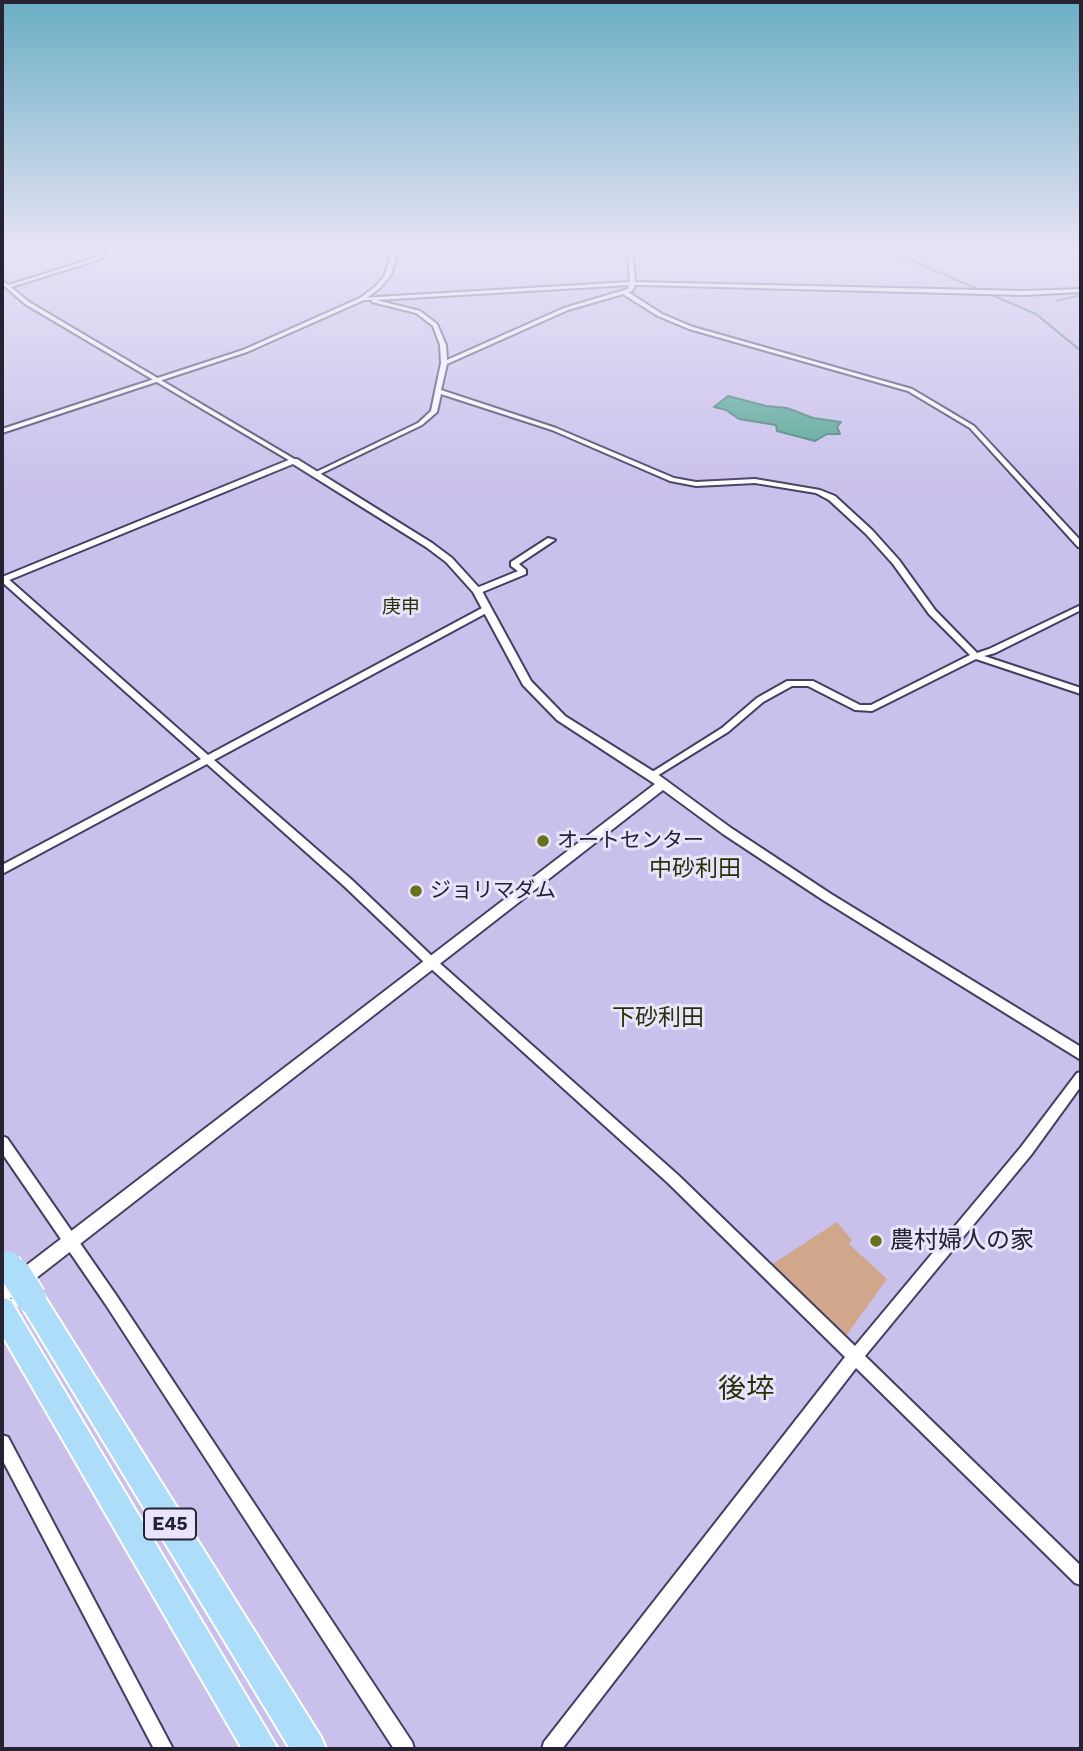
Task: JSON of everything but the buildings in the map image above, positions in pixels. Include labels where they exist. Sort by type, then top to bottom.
[{"type":"highway","name":"E45","points":[[6,1257],[309,1749]]},
{"type":"highway","name":"E45","points":[[3,1307],[261,1749]]},
{"type":"street","points":[[77,332],[316,474],[429,545],[449,560],[477,591],[527,683],[561,718],[827,897],[1081,1054]]},
{"type":"street","points":[[2,432],[245,351],[288,332]]},
{"type":"street","points":[[316,474],[360,455],[429,418],[434,412],[444,363],[443,345],[438,332]]},
{"type":"street","points":[[444,363],[515,332]]},
{"type":"street","points":[[704,332],[910,390],[971,427],[1081,545]]},
{"type":"street","points":[[437,391],[554,429],[672,480],[696,484],[755,481],[811,489],[832,498],[869,532],[896,562],[932,612],[975,656],[1081,691]]},
{"type":"street","points":[[294,461],[2,579],[348,883],[673,1178],[1081,1577]]},
{"type":"street","points":[[477,591],[523,572],[514,565],[551,540]]},
{"type":"street","points":[[3,1307],[69,1241],[431,961],[760,700],[790,683],[810,684],[866,709],[873,708],[975,656],[992,652],[1081,607]]},
{"type":"street","points":[[2,870],[487,609]]},
{"type":"street","points":[[551,1749],[856,1356],[1026,1150],[1081,1077]]},
{"type":"street","points":[[2,1142],[111,1300],[405,1749]]},
{"type":"street","points":[[2,1443],[164,1749]]},
{"type":"shaded area","points":[[728,396],[766,406],[787,408],[813,418],[841,422],[837,427],[840,434],[827,434],[815,441],[777,431],[776,425],[739,419],[726,410],[714,407]]},
{"type":"shaded area","points":[[837,1222],[852,1240],[849,1244],[887,1279],[846,1336],[771,1265]]},
{"type":"waterway","points":[[1058,332],[1081,351]]},
{"type":"place","name":"オートセンター","points":[[543,841]]},
{"type":"place","name":"ジョリマダム","points":[[416,891]]},
{"type":"place","name":"農村婦人の家","points":[[876,1241]]},
{"type":"district","name":"庚申","points":[[401,607]]},
{"type":"district","name":"中砂利田","points":[[695,869]]},
{"type":"district","name":"下砂利田","points":[[658,1018]]},
{"type":"district","name":"後埣","points":[[746,1390]]}]
